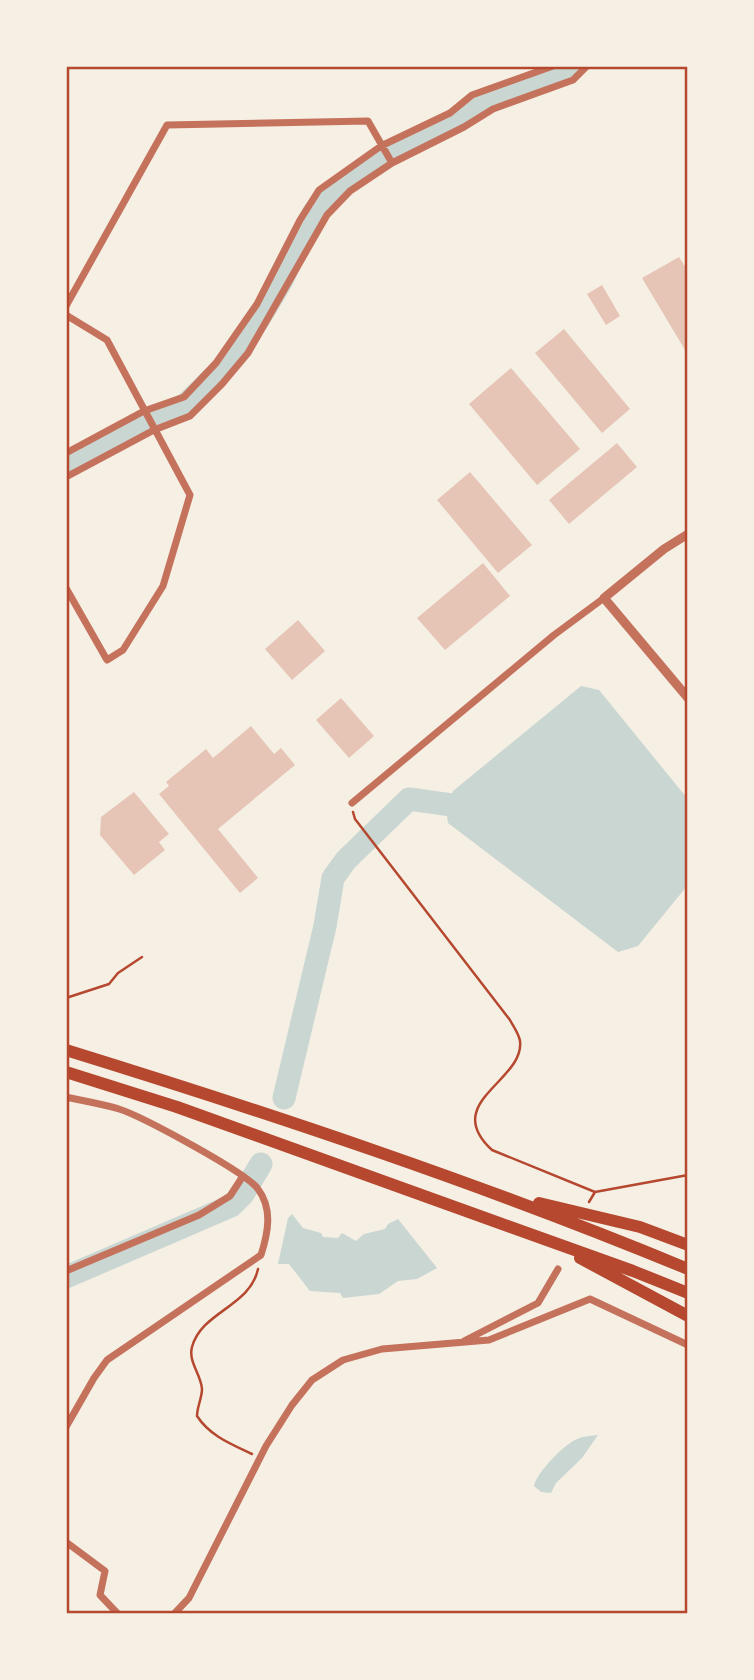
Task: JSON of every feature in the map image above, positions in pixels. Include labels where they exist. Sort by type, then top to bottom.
[{"type":"highway","points":[[66,1050],[198,1091],[494,1193],[688,1269]]},
{"type":"highway","points":[[66,1072],[177,1107],[688,1293]]},
{"type":"highway","points":[[494,1193],[640,1227],[688,1245]]},
{"type":"highway","points":[[539,1237],[688,1316]]},
{"type":"street","points":[[66,453],[144,411],[184,397],[216,363],[257,304],[300,220],[319,190],[381,146],[450,113],[472,94],[553,66]]},
{"type":"street","points":[[66,477],[154,430],[190,416],[222,384],[248,353],[327,215],[349,191],[391,163],[464,127],[493,108],[573,80],[587,66]]},
{"type":"street","points":[[66,306],[167,125],[368,121],[391,163]]},
{"type":"street","points":[[66,315],[107,340],[190,495],[163,586],[123,650],[107,660],[66,588]]},
{"type":"street","points":[[352,803],[554,635],[664,549],[688,534]]},
{"type":"street","points":[[604,598],[688,698]]},
{"type":"street","points":[[66,1097],[121,1109],[180,1138],[255,1185],[268,1209],[266,1241],[261,1255],[107,1360],[66,1427]]},
{"type":"street","points":[[66,1271],[199,1214],[229,1196],[245,1178]]},
{"type":"street","points":[[461,1343],[538,1303],[558,1269]]},
{"type":"street","points":[[174,1614],[189,1598],[260,1458],[298,1396],[312,1380],[342,1360],[382,1349],[489,1340],[590,1299],[688,1345]]},
{"type":"street","points":[[66,1542],[106,1571],[100,1595],[118,1614]]},
{"type":"path","points":[[352,803],[355,819],[510,1020],[520,1041],[515,1061],[479,1106],[474,1124],[480,1139],[492,1150],[596,1192],[688,1175]]},
{"type":"path","points":[[66,998],[109,984],[118,973],[142,957]]},
{"type":"path","points":[[589,1202],[596,1192]]},
{"type":"path","points":[[260,1458],[205,1428],[197,1416],[202,1388],[191,1357],[196,1337],[205,1326],[250,1290],[256,1281],[261,1255]]},
{"type":"shaded area","points":[[581,686],[599,690],[687,798],[687,886],[638,946],[618,952],[448,823],[446,808],[453,791]]},
{"type":"shaded area","points":[[292,1214],[303,1228],[321,1233],[323,1237],[338,1238],[342,1233],[356,1241],[364,1234],[385,1229],[388,1224],[398,1219],[437,1268],[417,1279],[398,1281],[379,1294],[343,1298],[340,1293],[310,1291],[289,1264],[278,1264],[288,1218]]},
{"type":"shaded area","points":[[598,1435],[582,1458],[556,1483],[551,1493],[541,1492],[534,1486],[545,1467],[570,1443],[586,1436]]},
{"type":"building","points":[[679,257],[688,271],[688,355],[642,278]]},
{"type":"building","points":[[602,285],[620,316],[606,325],[587,294]]},
{"type":"building","points":[[564,329],[630,409],[602,433],[535,353]]},
{"type":"building","points":[[511,368],[580,449],[537,485],[469,404]]},
{"type":"building","points":[[617,443],[637,467],[569,524],[549,500]]},
{"type":"building","points":[[470,472],[532,545],[498,573],[437,500]]},
{"type":"building","points":[[483,563],[510,596],[445,650],[417,618]]},
{"type":"building","points":[[298,620],[325,651],[292,680],[265,649]]},
{"type":"building","points":[[341,698],[374,736],[349,758],[316,720]]},
{"type":"building","points":[[251,726],[274,754],[281,748],[295,765],[218,829],[258,878],[240,893],[159,794],[169,786],[166,782],[206,749],[213,758]]},
{"type":"building","points":[[134,792],[169,834],[159,842],[165,850],[134,875],[100,835],[101,817]]},
{"type":"waterway","points":[[66,464],[186,404],[224,367],[257,322],[281,282],[314,212],[335,190],[396,148],[496,98],[567,73],[573,66]]},
{"type":"waterway","points":[[284,1098],[325,926],[333,878],[346,860],[409,799],[473,808]]},
{"type":"waterway","points":[[66,1277],[231,1206],[243,1194],[261,1164]]}]
